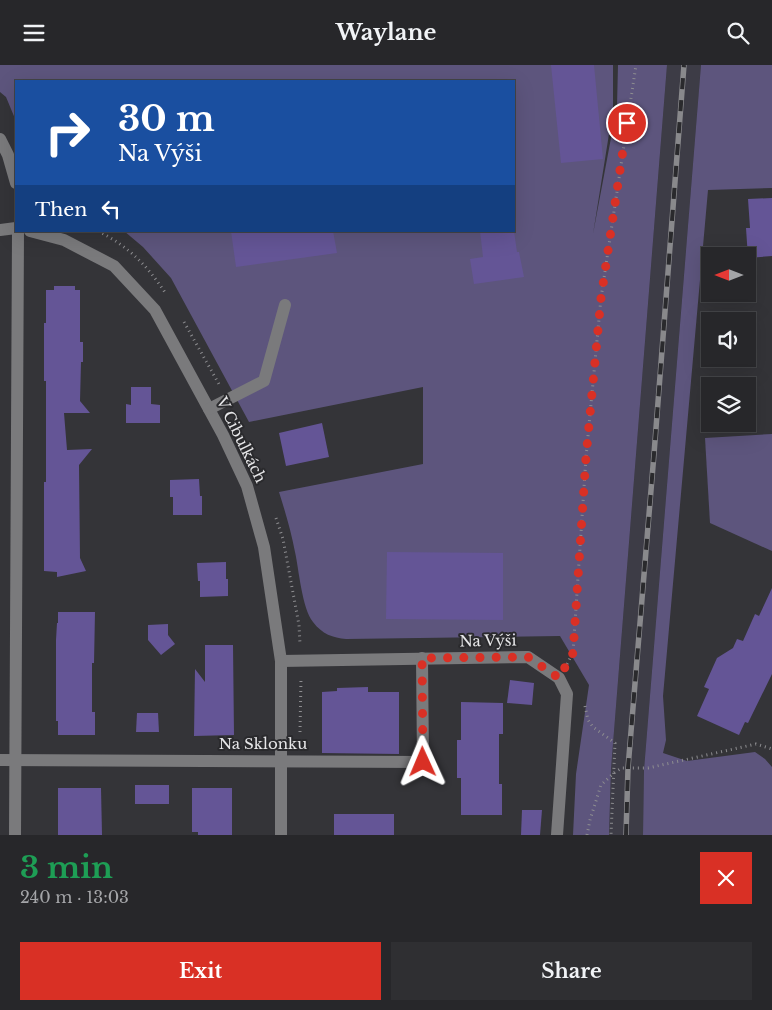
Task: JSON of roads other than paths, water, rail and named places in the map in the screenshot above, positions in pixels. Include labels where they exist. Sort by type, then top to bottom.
[{"type":"street","points":[[0,139],[8,155],[15,180]]},
{"type":"street","points":[[0,230],[15,230]]},
{"type":"street","points":[[15,835],[17,232]]},
{"type":"street","name":"V Cibulkách","points":[[34,232],[64,240],[114,266],[155,310],[223,435],[248,486],[264,547],[281,661],[281,835]]},
{"type":"street","points":[[209,409],[264,381],[285,305]]},
{"type":"street","name":"Na Výši","points":[[281,661],[528,657],[559,678],[568,694],[557,835]]},
{"type":"street","name":"Na Sklonku","points":[[0,760],[423,762],[422,658]]},
{"type":"railway","points":[[626,835],[628,768],[684,65]]}]
